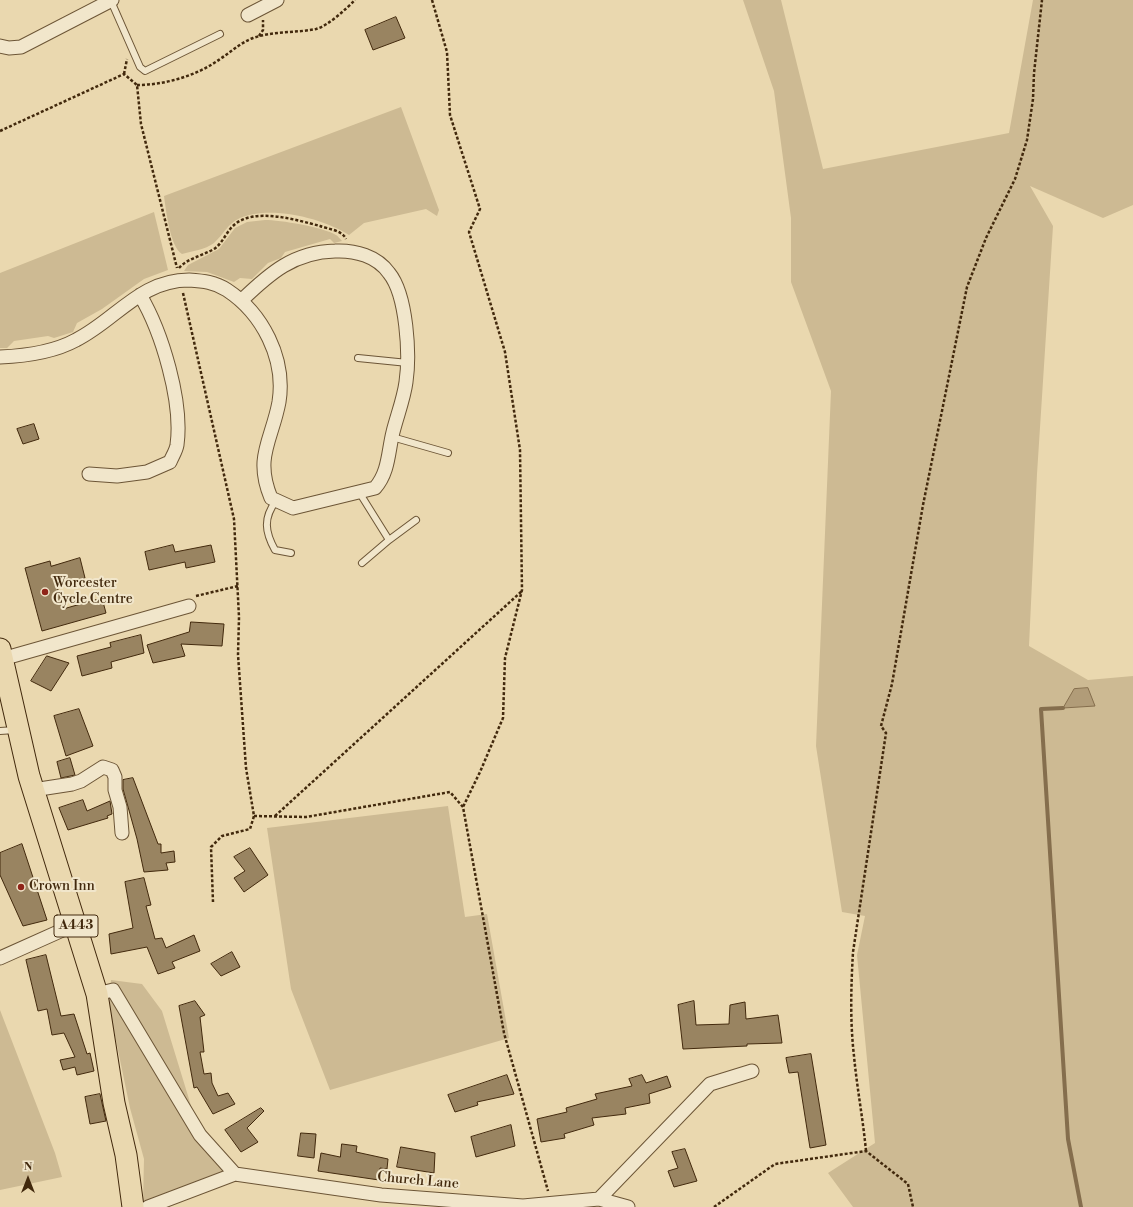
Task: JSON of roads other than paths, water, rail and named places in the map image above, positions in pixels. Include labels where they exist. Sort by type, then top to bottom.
[{"type":"main road","name":"A443","points":[[1,654],[9,730],[33,790],[97,994],[114,1103],[126,1155],[133,1207]]},
{"type":"street","points":[[1,48],[21,46],[111,0]]},
{"type":"street","points":[[248,15],[269,2]]},
{"type":"street","points":[[0,357],[37,353],[76,340],[153,287],[180,280],[203,280],[220,286],[242,300],[266,330],[275,352],[279,375],[279,401],[265,446],[263,467],[265,484],[271,498],[293,508],[375,488],[382,480],[387,467],[392,437],[406,384],[408,363],[407,334],[402,307],[395,285],[389,273],[365,255],[350,251],[325,251],[304,256],[285,265],[267,276],[242,300]]},
{"type":"street","points":[[89,474],[117,476],[147,472],[170,462],[177,446],[178,424],[168,363],[151,313],[140,295]]},
{"type":"street","points":[[1,654],[188,606]]},
{"type":"street","points":[[33,790],[72,784],[81,781],[103,767],[107,767],[114,772],[115,790],[120,807],[122,833]]},
{"type":"street","points":[[0,958],[76,924]]},
{"type":"street","points":[[97,994],[113,990],[200,1135],[235,1174]]},
{"type":"street","points":[[599,1199],[710,1084],[752,1071]]},
{"type":"street","name":"Church Lane","points":[[148,1207],[235,1174],[381,1195],[523,1206],[599,1199],[628,1207]]},
{"type":"lane","points":[[111,0],[140,67],[145,71],[220,34]]},
{"type":"lane","points":[[358,358],[408,363]]},
{"type":"lane","points":[[392,437],[448,453]]},
{"type":"lane","points":[[359,492],[389,540]]},
{"type":"lane","points":[[276,500],[268,511],[266,520],[268,530],[275,550],[291,553]]},
{"type":"lane","points":[[362,564],[389,540],[416,520]]},
{"type":"waterway","points":[[1063,708],[1041,709],[1068,1139],[1081,1207]]},
{"type":"place","name":"Worcester Cycle Centre","points":[[45,592]]},
{"type":"place","name":"Crown Inn","points":[[21,887]]}]
